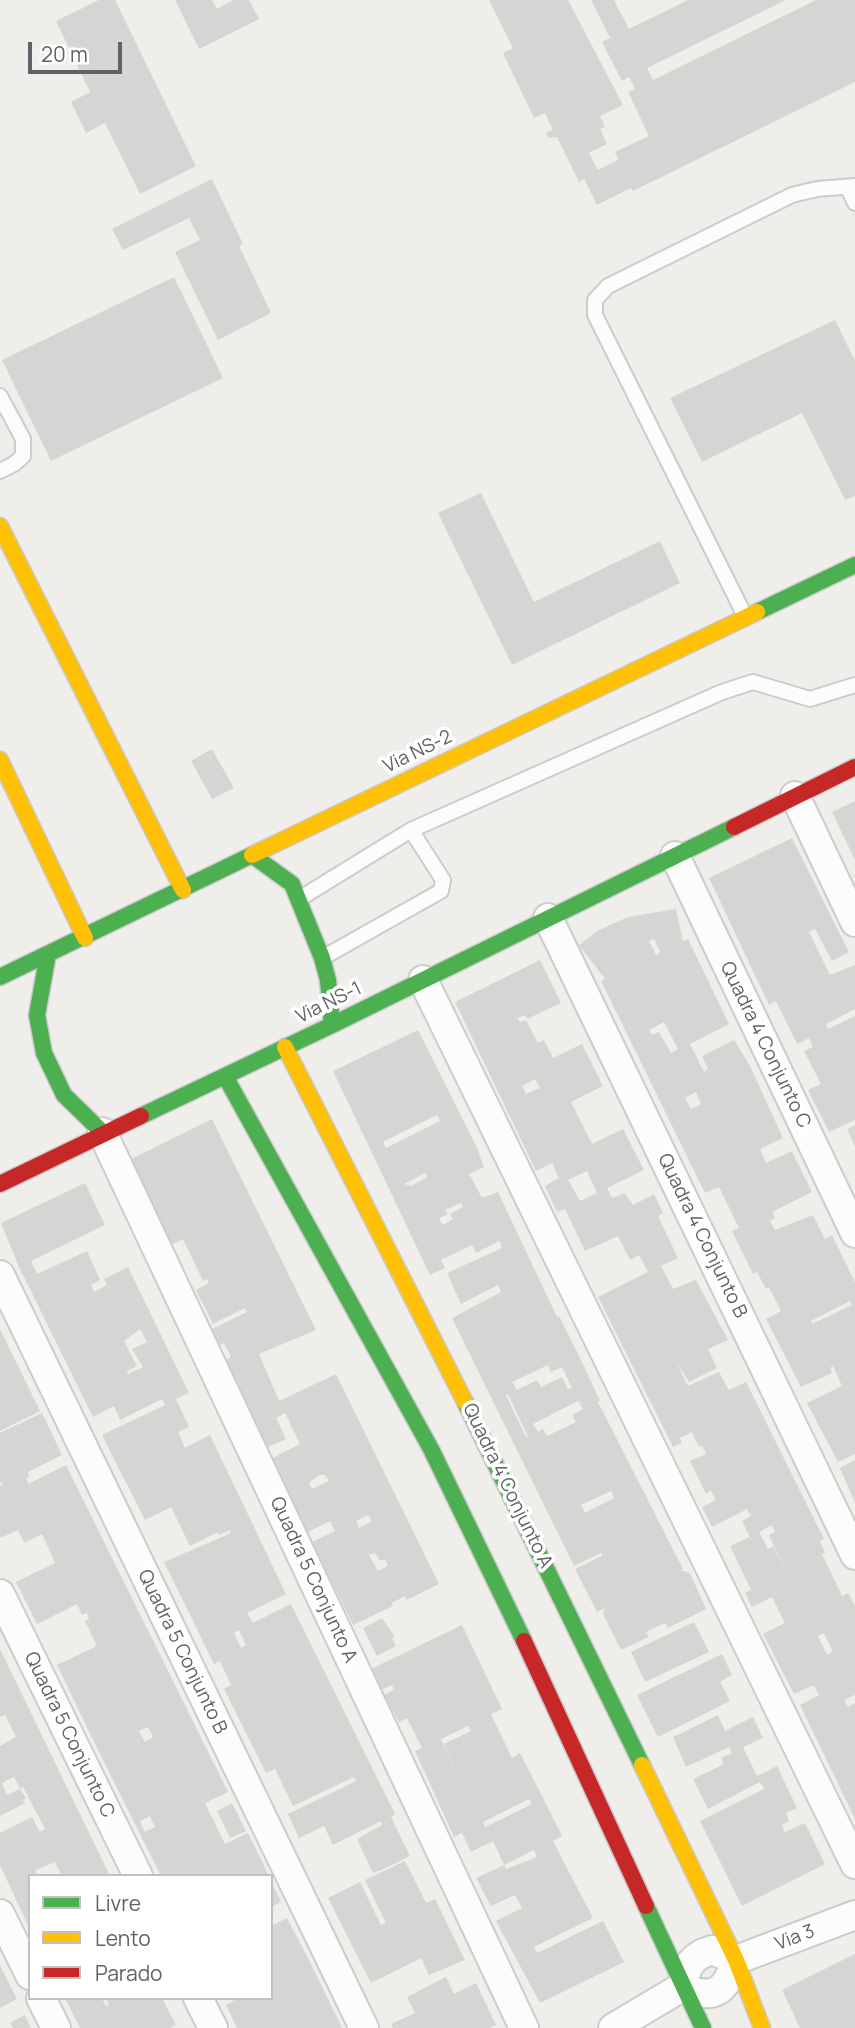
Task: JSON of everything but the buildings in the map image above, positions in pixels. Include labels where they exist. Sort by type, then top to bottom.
[{"type":"street","points":[[0,526],[183,890]]},
{"type":"street","name":"Via NS-2","points":[[0,978],[855,565]]},
{"type":"street","points":[[0,760],[4,781],[85,938]]},
{"type":"street","points":[[675,856],[855,767]]},
{"type":"street","points":[[795,796],[855,922]]},
{"type":"street","points":[[252,855],[292,884],[322,958],[328,980],[332,1025]]},
{"type":"street","name":"Via NS-1","points":[[0,1184],[102,1132],[332,1025],[675,856]]},
{"type":"street","name":"Quadra 4 Conjunto C","points":[[675,856],[855,1233]]},
{"type":"street","name":"Quadra 4 Conjunto B","points":[[548,918],[855,1555]]},
{"type":"street","points":[[48,954],[37,1015],[44,1053],[64,1095],[102,1132]]},
{"type":"street","points":[[423,980],[855,1864]]},
{"type":"street","name":"Quadra 4 Conjunto A","points":[[285,1047],[524,1520],[736,1960],[762,2028]]},
{"type":"street","points":[[225,1076],[482,1536],[682,1987],[703,2028]]},
{"type":"street","name":"Quadra 5 Conjunto A","points":[[102,1132],[524,2028]]},
{"type":"street","name":"Quadra 5 Conjunto B","points":[[0,1275],[364,2028]]},
{"type":"street","points":[[431,1449],[459,1451],[471,1443],[476,1422]]},
{"type":"street","points":[[503,1517],[524,1520]]},
{"type":"street","name":"Quadra 5 Conjunto C","points":[[0,1594],[137,1874]]},
{"type":"street","points":[[0,1914],[28,1971]]},
{"type":"street","name":"Via 3","points":[[736,1960],[855,1915]]},
{"type":"street","points":[[612,2028],[682,1987],[686,1968],[698,1954],[712,1950],[736,1960]]},
{"type":"street","points":[[42,2000],[55,2028]]},
{"type":"street","points":[[199,2000],[213,2028]]},
{"type":"lane","points":[[746,618],[595,315],[595,300],[608,286],[792,195],[817,189],[852,187],[855,203]]},
{"type":"lane","points":[[0,396],[23,439],[23,456],[0,471]]},
{"type":"lane","points":[[299,899],[411,830],[722,692],[753,682],[810,699],[855,685]]},
{"type":"lane","points":[[322,958],[441,891],[443,880],[411,830]]},
{"type":"traffic: fast","points":[[757,612],[855,565]]},
{"type":"traffic: fast","points":[[332,1025],[734,827]]},
{"type":"traffic: fast","points":[[0,977],[252,855],[292,884],[322,958],[328,980],[332,1025],[141,1116]]},
{"type":"traffic: fast","points":[[48,954],[37,1015],[44,1053],[64,1095],[102,1132]]},
{"type":"traffic: fast","points":[[225,1076],[431,1449],[524,1641]]},
{"type":"traffic: fast","points":[[465,1402],[642,1765]]},
{"type":"traffic: fast","points":[[646,1906],[703,2028]]},
{"type":"traffic: slow","points":[[0,526],[183,890]]},
{"type":"traffic: slow","points":[[252,855],[757,612]]},
{"type":"traffic: slow","points":[[0,760],[85,938]]},
{"type":"traffic: slow","points":[[285,1047],[465,1402]]},
{"type":"traffic: slow","points":[[642,1765],[736,1960],[762,2028]]},
{"type":"traffic: jam","points":[[734,827],[855,767]]},
{"type":"traffic: jam","points":[[0,1184],[141,1116]]},
{"type":"traffic: jam","points":[[524,1641],[646,1906]]}]
